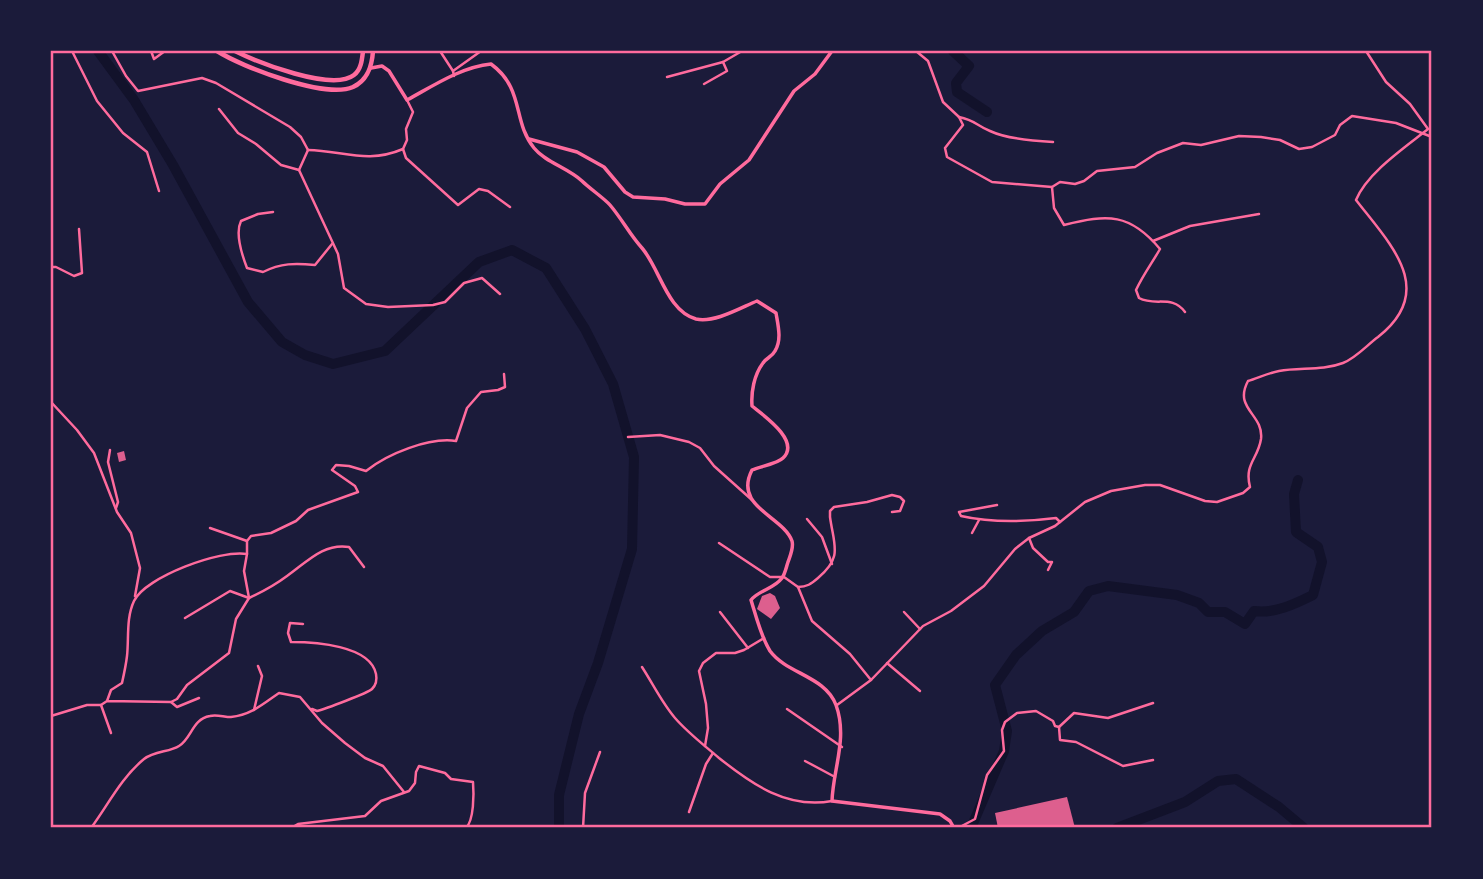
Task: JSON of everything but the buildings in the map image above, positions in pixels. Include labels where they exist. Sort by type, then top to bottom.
[{"type":"highway","points":[[217,51],[239,64],[270,76],[344,89],[362,81],[371,68],[373,51]]},
{"type":"highway","points":[[234,51],[281,70],[336,80],[351,77],[360,67],[363,51]]},
{"type":"highway","points":[[360,67],[371,68]]},
{"type":"street","points":[[72,51],[97,101],[123,133],[147,152],[159,191]]},
{"type":"street","points":[[112,51],[138,91],[202,78],[216,83],[290,127],[301,137],[308,150]]},
{"type":"street","points":[[151,51],[154,59],[165,51]]},
{"type":"street","points":[[440,51],[453,73]]},
{"type":"street","points":[[407,100],[453,73],[481,51]]},
{"type":"street","points":[[667,77],[723,62],[742,51]]},
{"type":"street","points":[[528,139],[577,152],[604,167],[625,192],[633,197],[705,204],[720,184],[749,160],[794,91],[815,74],[832,51]]},
{"type":"street","points":[[916,51],[928,61],[943,102],[959,117],[963,125],[945,148],[947,157],[992,182],[1052,187],[1060,182],[1075,184],[1097,171],[1135,167],[1157,153],[1182,143],[1201,145],[1239,136],[1261,136],[1280,140],[1299,149],[1312,147],[1335,135],[1340,125],[1352,116],[1396,123],[1432,137]]},
{"type":"street","points":[[836,706],[871,680],[920,629],[951,611],[984,586],[1005,559],[1029,538],[1060,522],[1085,502],[1111,491],[1144,485],[1160,485],[1205,501],[1217,502],[1243,493],[1251,487],[1247,474],[1261,438],[1259,427],[1244,404],[1242,391],[1248,382],[1276,371],[1322,368],[1343,363],[1399,317],[1404,303],[1406,274],[1396,253],[1356,200],[1362,187],[1373,175],[1427,129],[1410,104],[1386,82],[1366,51]]},
{"type":"street","points":[[704,84],[727,71],[723,62]]},
{"type":"street","points":[[453,73],[491,64],[501,71],[510,84],[518,103],[523,129],[534,149],[567,170],[609,203],[629,235],[652,262],[665,288],[685,314],[709,320],[757,301],[776,313],[778,345],[763,363],[756,378],[751,392],[752,406],[782,431],[788,451],[782,459],[752,470],[747,480],[752,500]]},
{"type":"street","points":[[371,68],[382,66],[389,71],[413,112],[406,129],[407,140],[403,149],[406,158],[458,205],[479,189],[488,191],[510,206]]},
{"type":"street","points":[[219,109],[238,133],[281,165],[299,170]]},
{"type":"street","points":[[959,117],[974,120],[991,132],[1021,140],[1053,142]]},
{"type":"street","points":[[308,150],[329,150],[344,155],[375,158],[403,149]]},
{"type":"street","points":[[308,150],[299,170],[338,254],[344,288],[366,304],[388,306],[433,305],[445,302],[464,283],[482,278],[500,294]]},
{"type":"street","points":[[1052,187],[1054,208],[1064,225],[1109,218],[1138,225],[1160,249],[1136,290],[1139,298],[1149,303],[1163,300],[1174,302],[1185,312]]},
{"type":"street","points":[[272,212],[240,221],[237,228],[242,257],[247,268],[263,272],[288,263],[315,265],[332,244]]},
{"type":"street","points":[[1153,241],[1190,226],[1259,214]]},
{"type":"street","points":[[51,267],[74,276],[82,272],[79,229]]},
{"type":"street","points":[[249,598],[244,571],[247,541],[251,536],[271,533],[296,521],[308,510],[358,492],[355,486],[332,470],[336,466],[349,466],[366,471],[375,464],[423,443],[456,441],[467,408],[481,391],[505,387],[504,374]]},
{"type":"street","points":[[51,402],[77,430],[93,453],[124,525],[131,533],[139,563],[122,682],[101,705],[87,705],[51,716]]},
{"type":"street","points":[[628,437],[660,435],[689,442],[700,448],[714,466],[785,530],[792,540],[793,547],[783,577],[751,600],[771,652],[816,682],[836,706],[842,747],[832,801]]},
{"type":"street","points":[[110,450],[108,462],[116,508]]},
{"type":"street","points":[[797,587],[809,585],[832,564],[835,555],[830,517],[834,507],[892,495],[900,497],[904,501],[903,506],[900,511],[892,512]]},
{"type":"street","points":[[997,505],[959,512],[961,516],[979,520],[1038,521],[1056,518],[1060,522]]},
{"type":"street","points":[[807,519],[822,537],[832,564]]},
{"type":"street","points":[[972,533],[979,520]]},
{"type":"street","points":[[210,528],[247,541]]},
{"type":"street","points":[[1029,538],[1033,548],[1048,562],[1052,562],[1048,570]]},
{"type":"street","points":[[719,543],[770,577],[783,577],[797,587],[812,621],[850,654],[871,680]]},
{"type":"street","points":[[171,702],[195,679],[226,657],[236,619],[249,598],[286,577],[323,550],[336,545],[349,547],[364,567]]},
{"type":"street","points":[[134,600],[151,582],[162,577],[211,558],[247,554]]},
{"type":"street","points":[[186,618],[230,591],[249,598]]},
{"type":"street","points":[[720,612],[748,648]]},
{"type":"street","points":[[904,612],[920,629]]},
{"type":"street","points":[[303,624],[290,623],[288,633],[291,642],[332,644],[358,654],[375,668],[377,678],[373,688],[362,694],[317,711],[309,707]]},
{"type":"street","points":[[705,747],[708,728],[699,671],[703,663],[716,653],[735,653],[764,638]]},
{"type":"street","points":[[887,663],[920,691]]},
{"type":"street","points":[[254,711],[262,676],[258,666]]},
{"type":"street","points":[[642,667],[675,718],[705,747],[751,783],[777,796],[810,804],[832,801],[940,814],[956,828],[975,819],[987,775],[1004,751],[1002,730],[1007,719],[1017,713],[1036,710],[1059,727]]},
{"type":"street","points":[[91,828],[122,781],[145,758],[179,746],[193,726],[211,715],[228,717],[254,711],[279,693],[300,697],[322,723],[345,743],[365,758],[383,766],[404,792]]},
{"type":"street","points":[[107,701],[171,702],[177,707],[199,698]]},
{"type":"street","points":[[1059,727],[1074,713],[1108,718],[1153,703]]},
{"type":"street","points":[[101,705],[111,733]]},
{"type":"street","points":[[788,709],[842,747]]},
{"type":"street","points":[[1059,727],[1060,740],[1076,742],[1123,766],[1153,760]]},
{"type":"street","points":[[583,828],[585,793],[600,752]]},
{"type":"street","points":[[689,812],[706,764],[713,753]]},
{"type":"street","points":[[805,761],[835,777]]},
{"type":"street","points":[[291,828],[298,824],[365,816],[381,801],[409,791],[415,783],[419,766],[445,774],[451,779],[473,782],[475,797],[470,824],[466,828]]},
{"type":"waterway","points":[[98,51],[134,100],[173,165],[248,302],[282,342],[305,355],[333,364],[385,351],[479,262],[512,250],[546,268],[585,329],[613,384],[634,457],[632,549],[598,663],[579,714],[559,795],[559,828]]},
{"type":"waterway","points":[[953,51],[969,66],[956,83],[957,92],[987,112]]},
{"type":"waterway","points":[[971,828],[1004,751],[1007,731],[995,685],[1016,655],[1042,631],[1074,612],[1089,591],[1108,586],[1177,595],[1199,603],[1208,612],[1225,612],[1245,624],[1254,611],[1277,610],[1313,595],[1322,562],[1318,547],[1296,532],[1294,494],[1298,480]]},
{"type":"waterway","points":[[1117,828],[1185,802],[1218,781],[1236,779],[1279,807],[1304,828]]}]
